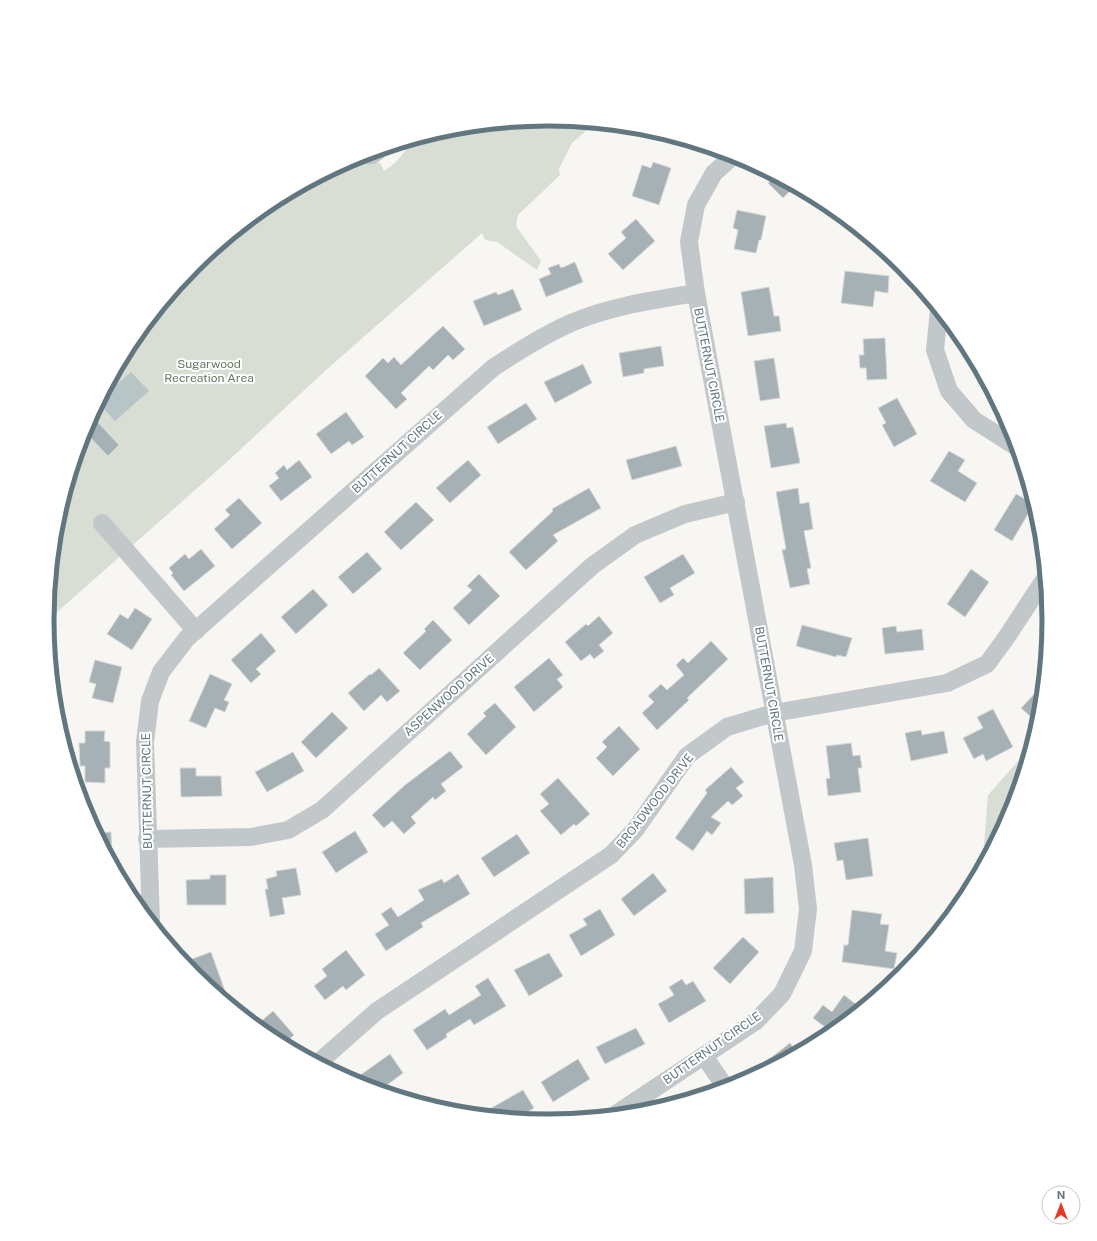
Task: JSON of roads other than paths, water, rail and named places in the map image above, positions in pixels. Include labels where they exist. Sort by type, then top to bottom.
[{"type":"street","points":[[696,293],[689,242],[696,205],[714,173],[728,160]]},
{"type":"street","name":"BUTTERNUT CIRCLE","points":[[151,914],[145,742],[150,701],[161,672],[188,638],[494,366],[533,342],[572,323],[611,309],[696,293],[803,864],[808,909],[803,951],[782,994],[756,1021],[624,1109]]},
{"type":"street","points":[[938,316],[935,350],[949,391],[974,420],[1009,443]]},
{"type":"street","name":"ASPENWOOD DRIVE","points":[[147,839],[251,837],[288,830],[322,810],[592,566],[635,535],[685,514],[736,502]]},
{"type":"street","points":[[102,523],[196,630]]},
{"type":"street","name":"BROADWOOD DRIVE","points":[[322,1060],[377,1011],[612,855],[635,830],[687,756],[727,727],[774,713],[947,684],[987,664],[1042,584]]},
{"type":"street","points":[[704,1056],[723,1083]]},
{"type":"park label","name":"Sugarwood Recreation Area","points":[[209,371]]}]
